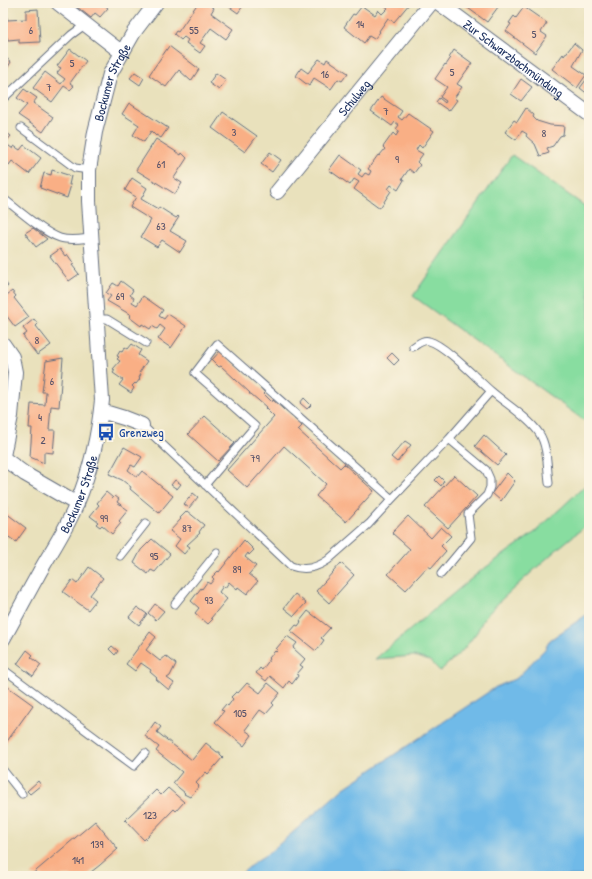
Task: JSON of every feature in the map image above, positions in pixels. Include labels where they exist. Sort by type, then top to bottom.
[{"type":"street","points":[[58,3],[121,52]]},
{"type":"street","name":"Bockumer Straße","points":[[3,639],[63,533],[77,504],[83,488],[96,438],[102,400],[91,238],[89,170],[95,132],[110,74],[121,52],[156,3]]},
{"type":"street","name":"Schulweg","points":[[277,192],[431,3]]},
{"type":"street","name":"Zur Schwarzbachmündung","points":[[439,3],[589,114]]},
{"type":"street","points":[[3,344],[12,357],[15,372],[3,457],[25,474],[77,504]]},
{"type":"street","points":[[101,411],[142,425]]},
{"type":"lane","points":[[3,99],[71,35],[86,24]]},
{"type":"lane","points":[[21,128],[75,168],[89,170]]},
{"type":"lane","points":[[3,198],[46,231],[60,238],[76,240],[91,238]]},
{"type":"lane","points":[[96,319],[107,319],[146,344]]},
{"type":"lane","points":[[413,347],[422,341],[429,341],[446,350],[491,391],[532,424],[539,433],[545,449],[549,483]]},
{"type":"lane","points":[[205,485],[255,426],[195,373],[217,344],[392,499]]},
{"type":"lane","points":[[142,425],[291,566],[299,569],[310,569],[321,565],[328,560],[369,524],[449,439],[491,391]]},
{"type":"lane","points":[[441,574],[471,538],[468,514],[487,495],[490,486],[490,479],[486,470],[449,439]]},
{"type":"lane","points":[[120,556],[146,523]]},
{"type":"lane","points":[[175,604],[217,552]]},
{"type":"lane","points":[[3,669],[134,766],[145,753]]},
{"type":"lane","points":[[3,770],[22,794]]},
{"type":"green space","points":[[512,155],[589,209],[589,424],[413,296]]},
{"type":"green space","points":[[589,482],[589,523],[555,551],[502,599],[484,618],[477,632],[463,650],[440,671],[430,661],[414,656],[375,659],[478,573],[534,533]]},
{"type":"water","points":[[589,613],[589,876],[239,876],[256,861],[269,853],[344,788],[496,687],[517,678],[545,649],[550,640]]},
{"type":"building","points":[[72,3],[102,3],[108,8],[100,17],[95,13],[91,18]]},
{"type":"building","points":[[198,3],[211,3],[210,5],[214,8],[211,13],[233,29],[226,39],[211,28],[200,43],[205,46],[200,53],[186,43],[188,40],[184,37],[181,40],[174,34],[176,31],[178,32]]},
{"type":"building","points":[[224,3],[245,3],[238,13]]},
{"type":"building","points":[[410,3],[394,22],[388,18],[374,39],[369,36],[364,43],[344,27],[353,14],[355,15],[362,6],[375,15],[378,10],[382,14],[388,8],[383,4]]},
{"type":"building","points":[[461,3],[501,3],[487,22]]},
{"type":"building","points":[[524,7],[547,23],[541,32],[547,36],[535,53],[506,31],[514,16],[516,18]]},
{"type":"building","points":[[38,9],[40,42],[19,43],[19,39],[8,40],[7,37],[3,38],[3,17],[7,17],[7,20],[26,19],[26,10]]},
{"type":"building","points":[[574,43],[582,50],[573,66],[586,75],[577,88],[552,69],[563,54],[564,56]]},
{"type":"building","points":[[169,46],[199,69],[191,81],[179,70],[166,87],[149,75]]},
{"type":"building","points":[[70,49],[86,61],[70,83],[74,86],[70,90],[64,86],[52,102],[33,88],[45,72],[61,84],[65,79],[57,73],[61,68],[57,66]]},
{"type":"building","points":[[454,50],[472,63],[457,84],[462,87],[454,98],[457,100],[449,111],[436,102],[439,98],[445,103],[446,101],[440,97],[447,87],[435,79],[450,59],[449,58]]},
{"type":"building","points":[[3,55],[11,62],[3,75]]},
{"type":"building","points":[[319,59],[325,63],[327,59],[348,73],[342,81],[338,79],[331,89],[314,78],[309,86],[296,76],[301,68],[308,73]]},
{"type":"building","points":[[135,72],[144,78],[140,85],[130,78]]},
{"type":"building","points":[[216,73],[226,80],[219,90],[209,83]]},
{"type":"building","points":[[589,76],[589,95],[580,88]]},
{"type":"building","points":[[521,79],[532,87],[521,101],[511,94]]},
{"type":"building","points":[[24,89],[37,98],[33,103],[53,117],[43,132],[18,115],[27,105],[17,98]]},
{"type":"building","points":[[381,97],[402,111],[398,117],[402,120],[408,113],[434,131],[422,148],[419,145],[416,150],[423,154],[417,162],[420,165],[414,173],[409,169],[402,179],[404,180],[398,190],[391,185],[388,189],[391,191],[380,208],[354,189],[359,182],[354,179],[350,185],[329,170],[340,155],[361,170],[358,174],[362,177],[365,173],[369,175],[371,171],[368,169],[378,155],[379,156],[385,149],[383,147],[393,133],[396,136],[399,131],[396,129],[399,125],[395,122],[392,126],[371,111]]},
{"type":"building","points":[[129,103],[168,128],[161,138],[156,136],[151,131],[144,142],[133,135],[139,125],[122,114]]},
{"type":"building","points":[[526,108],[534,115],[533,117],[537,121],[550,125],[564,126],[563,135],[560,136],[553,146],[547,148],[549,153],[540,156],[535,144],[526,136],[527,134],[522,131],[516,140],[505,132],[514,120],[517,122]]},
{"type":"building","points":[[223,112],[257,136],[245,152],[212,128]]},
{"type":"building","points":[[3,130],[11,136],[5,143],[13,149],[14,146],[20,150],[24,145],[41,158],[29,174],[12,161],[9,165],[4,161]]},
{"type":"building","points":[[156,139],[181,155],[182,153],[187,158],[174,178],[182,183],[175,194],[136,170]]},
{"type":"building","points":[[270,152],[281,160],[272,172],[261,164]]},
{"type":"building","points":[[52,170],[71,176],[69,185],[71,185],[67,198],[40,188],[44,173],[51,175]]},
{"type":"building","points":[[132,178],[147,188],[141,199],[158,209],[159,207],[176,218],[178,216],[179,217],[170,231],[187,241],[180,252],[162,240],[157,247],[141,237],[151,220],[130,207],[136,197],[125,190]]},
{"type":"building","points":[[33,228],[47,239],[36,247],[25,233]]},
{"type":"building","points":[[60,249],[65,256],[67,254],[74,264],[72,265],[79,274],[69,281],[50,256]]},
{"type":"building","points":[[3,279],[8,286],[3,291]]},
{"type":"building","points":[[121,281],[133,290],[130,295],[134,298],[132,302],[137,305],[143,296],[163,310],[159,316],[164,319],[168,314],[186,326],[171,348],[158,339],[165,329],[160,325],[157,329],[152,326],[150,329],[142,324],[141,326],[129,317],[131,315],[107,301],[111,296],[106,293],[113,283],[118,286]]},
{"type":"building","points":[[12,291],[16,296],[14,298],[29,317],[15,327],[3,311],[3,306],[5,304],[3,302],[3,298]]},
{"type":"building","points":[[34,319],[38,324],[36,326],[51,345],[37,355],[23,336],[27,333],[23,328]]},
{"type":"building","points":[[132,344],[141,350],[138,355],[147,361],[139,373],[141,374],[140,379],[132,386],[134,388],[131,393],[119,385],[123,380],[113,373],[115,370],[113,369],[120,361],[117,359],[119,357],[117,356],[120,351],[122,352],[125,347],[128,349]]},
{"type":"building","points":[[220,351],[234,364],[237,362],[235,365],[259,386],[272,402],[273,400],[302,426],[298,430],[340,468],[344,464],[374,491],[346,522],[316,496],[326,484],[284,446],[247,488],[227,470],[274,417],[265,408],[266,407],[251,394],[249,394],[250,393],[221,366],[219,367],[212,360]]},
{"type":"building","points":[[392,353],[399,360],[394,365],[387,358]]},
{"type":"building","points":[[63,358],[59,407],[51,406],[49,430],[55,430],[53,453],[44,452],[44,463],[30,457],[32,428],[29,428],[31,404],[45,405],[46,392],[42,392],[46,361]]},
{"type":"building","points":[[304,398],[311,405],[307,409],[300,403]]},
{"type":"building","points":[[205,416],[235,443],[218,461],[188,434]]},
{"type":"building","points":[[484,435],[506,455],[497,465],[475,446]]},
{"type":"building","points":[[405,441],[411,445],[397,462],[391,457]]},
{"type":"building","points":[[124,447],[142,457],[135,467],[131,465],[128,470],[137,477],[142,471],[173,496],[159,513],[130,489],[131,487],[122,480],[109,474]]},
{"type":"building","points":[[507,473],[515,481],[501,501],[492,493]]},
{"type":"building","points":[[454,475],[477,496],[448,528],[425,507]]},
{"type":"building","points":[[439,476],[444,481],[441,486],[435,480]]},
{"type":"building","points":[[175,480],[181,484],[177,489],[171,485]]},
{"type":"building","points":[[106,492],[113,498],[115,496],[119,499],[117,502],[128,510],[119,521],[121,523],[112,534],[102,525],[100,527],[96,524],[98,522],[90,516],[99,505],[97,503]]},
{"type":"building","points":[[193,493],[198,497],[189,508],[184,504]]},
{"type":"building","points":[[3,505],[8,509],[6,513],[26,528],[16,542],[3,533]]},
{"type":"building","points":[[187,511],[204,525],[199,532],[200,533],[187,545],[190,547],[184,554],[175,546],[180,539],[170,531]]},
{"type":"building","points":[[408,516],[431,538],[441,527],[451,536],[441,546],[446,551],[431,568],[428,566],[406,590],[388,574],[410,549],[392,533]]},
{"type":"building","points":[[152,539],[170,554],[155,572],[151,570],[148,574],[134,563],[141,550]]},
{"type":"building","points":[[244,540],[254,550],[249,555],[248,553],[245,557],[256,566],[249,574],[258,581],[247,594],[238,587],[237,589],[229,582],[225,588],[223,586],[219,592],[227,599],[211,618],[213,619],[208,624],[195,613],[199,608],[191,601],[207,582],[210,584],[214,579],[212,577],[218,571],[219,572]]},
{"type":"building","points":[[341,563],[354,575],[329,603],[316,591]]},
{"type":"building","points":[[89,567],[103,578],[90,595],[96,600],[88,610],[63,592],[72,580],[77,584]]},
{"type":"building","points":[[295,594],[306,603],[294,616],[284,608]]},
{"type":"building","points":[[155,604],[164,611],[156,620],[148,613]]},
{"type":"building","points":[[137,607],[147,614],[139,625],[129,617]]},
{"type":"building","points":[[308,611],[330,628],[321,638],[324,640],[316,651],[291,631],[296,625],[298,626]]},
{"type":"building","points":[[150,632],[156,637],[146,650],[160,661],[166,656],[176,664],[170,676],[167,678],[174,683],[169,690],[156,679],[157,678],[150,672],[151,670],[141,663],[135,671],[126,664]]},
{"type":"building","points":[[287,636],[297,643],[293,648],[305,659],[300,665],[303,667],[297,674],[298,676],[292,684],[289,681],[284,688],[270,676],[266,681],[256,673],[260,668],[262,670],[270,659],[269,658],[275,651],[276,652],[278,650],[276,649]]},
{"type":"building","points":[[112,646],[118,651],[115,655],[109,649]]},
{"type":"building","points":[[27,650],[33,655],[31,657],[41,665],[33,676],[17,664]]},
{"type":"building","points":[[247,683],[260,693],[268,683],[280,693],[272,703],[274,705],[266,714],[260,710],[245,730],[252,735],[244,746],[215,722],[224,711],[221,710],[226,704],[228,706],[233,699],[231,697],[236,692],[238,693]]},
{"type":"building","points":[[4,684],[33,705],[3,747],[3,686]]},
{"type":"building","points":[[155,722],[161,727],[157,732],[192,760],[206,743],[217,752],[220,752],[223,757],[208,774],[206,772],[196,783],[199,786],[190,797],[184,794],[185,793],[173,783],[182,772],[156,751],[159,747],[145,736]]},
{"type":"building","points":[[38,781],[41,785],[30,794],[27,791]]},
{"type":"building","points":[[168,788],[184,802],[176,811],[174,809],[144,840],[125,820],[156,790],[161,795]]},
{"type":"building","points":[[95,821],[118,849],[100,865],[86,876],[30,876]]},
{"type":"place","name":"Grenzweg","points":[[106,432]]}]
